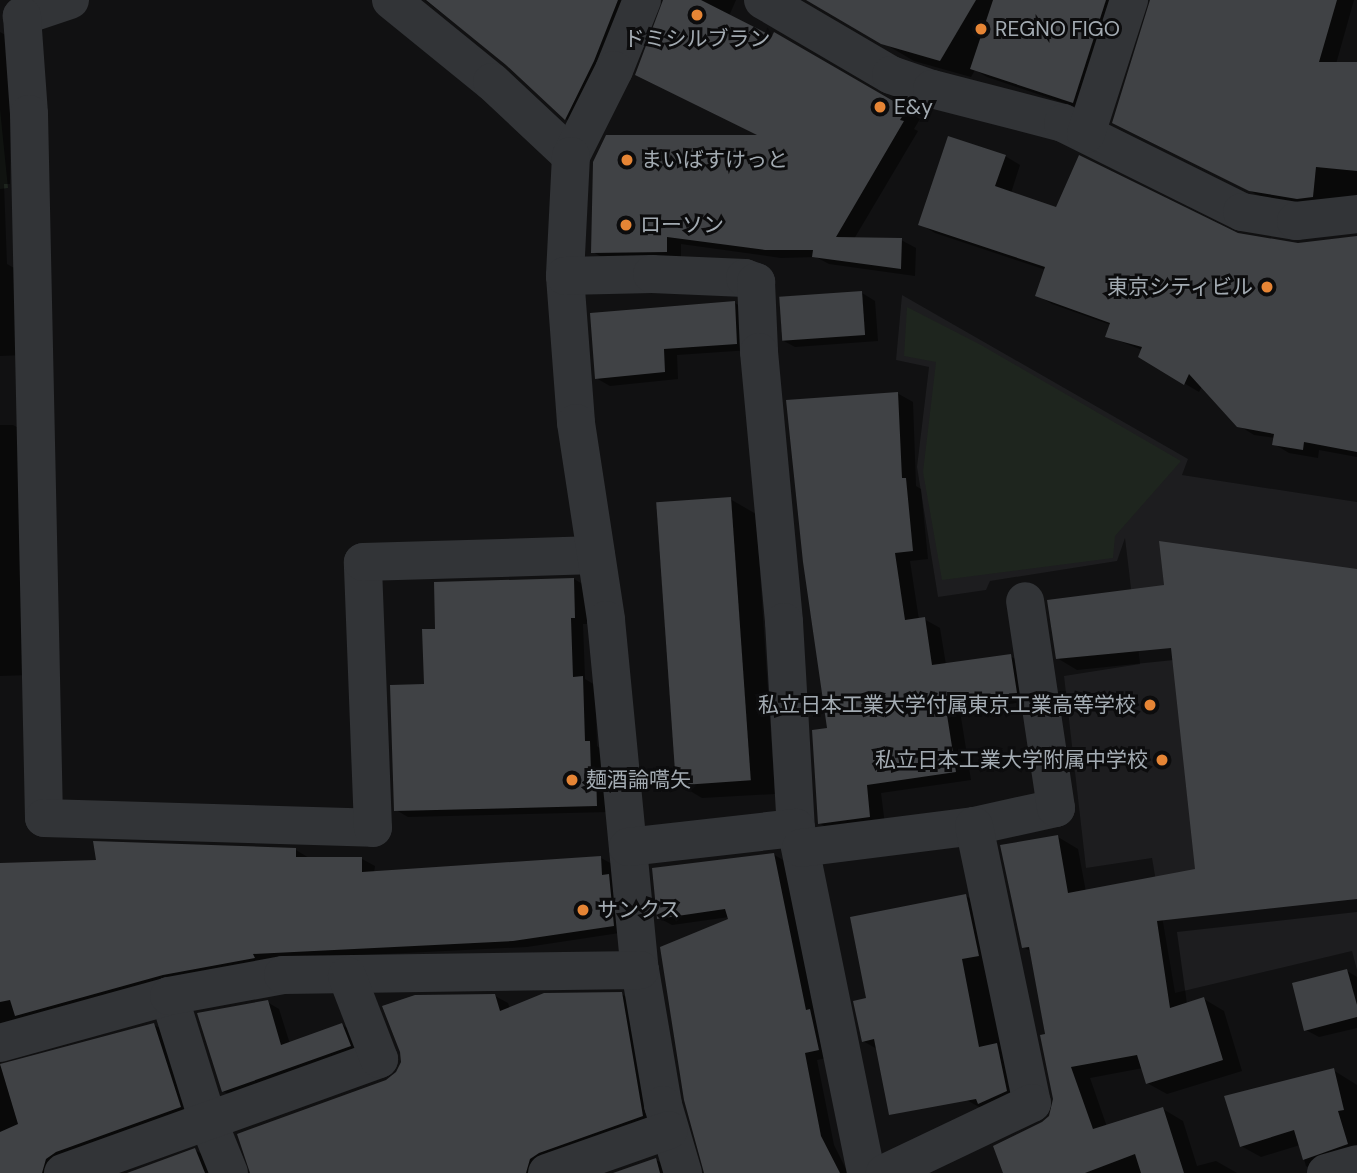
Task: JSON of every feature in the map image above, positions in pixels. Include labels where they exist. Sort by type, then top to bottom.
[{"type":"street","points":[[70,0],[22,16],[29,114],[44,818],[373,828],[363,562],[596,555]]},
{"type":"street","points":[[391,0],[492,82],[571,156]]},
{"type":"street","points":[[642,0],[614,70],[571,156],[565,276],[576,423],[606,620],[640,970],[669,1130],[683,1173]]},
{"type":"street","points":[[763,0],[891,75],[932,89],[1063,123],[1242,212],[1296,220],[1357,214]]},
{"type":"street","points":[[1087,134],[1129,0]]},
{"type":"street","points":[[565,276],[652,274],[746,278],[756,282],[759,352],[784,622],[799,838],[866,1173]]},
{"type":"street","points":[[628,847],[974,827],[1056,808],[1025,601]]},
{"type":"street","points":[[885,1173],[1032,1102],[974,827]]},
{"type":"street","points":[[0,1043],[169,996],[283,975],[640,970]]},
{"type":"street","points":[[63,1173],[379,1059],[347,976]]},
{"type":"street","points":[[169,996],[208,1121],[229,1173]]},
{"type":"street","points":[[547,1173],[669,1130]]},
{"type":"street","points":[[1326,1173],[1357,1164]]},
{"type":"shaded area","points":[[0,109],[8,188],[0,189]]},
{"type":"shaded area","points":[[902,295],[1188,459],[1182,475],[1357,502],[1357,970],[1352,951],[1175,993],[1152,858],[1086,868],[1064,676],[1140,664],[1125,538],[1117,561],[990,581],[986,590],[938,597],[917,467],[929,367],[896,360]]},
{"type":"shaded area","points":[[907,307],[981,345],[1181,461],[1115,536],[1113,558],[942,580],[923,472],[936,362],[904,356]]},
{"type":"building","points":[[426,0],[618,0],[594,61],[565,120],[506,65]]},
{"type":"building","points":[[663,0],[701,0],[772,36],[774,32],[907,109],[900,120],[904,121],[836,237],[902,238],[901,269],[812,257],[813,250],[765,250],[667,237],[667,252],[591,253],[593,162],[606,135],[757,135],[635,75]]},
{"type":"building","points":[[806,0],[976,0],[940,61],[881,44]]},
{"type":"building","points":[[993,0],[1106,0],[1073,103],[970,69]]},
{"type":"building","points":[[1150,0],[1337,0],[1319,62],[1357,62],[1357,171],[1316,167],[1313,197],[1297,199],[1249,191],[1112,123]]},
{"type":"building","points":[[948,136],[1006,155],[995,186],[1056,207],[1079,155],[1238,233],[1298,243],[1357,236],[1357,452],[1304,442],[1303,450],[1272,445],[1274,434],[1237,427],[1189,374],[1184,385],[1138,357],[1142,347],[1105,337],[1110,323],[1035,296],[1045,267],[918,225]]},
{"type":"building","points":[[862,291],[865,335],[782,341],[779,297]]},
{"type":"building","points":[[735,301],[737,344],[664,349],[665,372],[595,379],[590,313]]},
{"type":"building","points":[[898,392],[902,478],[906,478],[913,551],[895,553],[905,620],[925,617],[932,665],[1011,654],[1017,693],[945,702],[956,772],[867,785],[870,817],[818,824],[812,730],[827,728],[803,562],[786,400]]},
{"type":"building","points":[[731,497],[751,780],[676,786],[656,502]]},
{"type":"building","points":[[1159,541],[1357,569],[1357,899],[1157,921],[1170,1008],[1204,997],[1223,1060],[1146,1084],[1137,1055],[1071,1067],[1093,1129],[1163,1107],[1184,1173],[1141,1173],[1135,1154],[1085,1173],[1003,1173],[993,1146],[1042,1122],[1049,1116],[1053,1099],[1040,1035],[1045,1034],[1029,947],[1022,948],[1000,845],[1058,835],[1068,893],[1195,869],[1171,648],[1056,659],[1047,600],[1164,585]]},
{"type":"building","points":[[574,578],[575,618],[571,618],[573,677],[583,676],[585,741],[590,741],[591,772],[596,772],[597,806],[394,811],[390,685],[424,684],[422,629],[435,629],[434,582]]},
{"type":"building","points":[[93,841],[296,848],[296,857],[362,857],[362,872],[601,856],[602,875],[609,874],[614,926],[513,941],[253,954],[255,958],[163,975],[15,1016],[10,1000],[0,1002],[0,863],[96,860]]},
{"type":"building","points":[[774,853],[806,1010],[810,1009],[819,1050],[805,1053],[821,1136],[840,1173],[704,1173],[684,1100],[660,947],[728,919],[725,909],[657,919],[652,868]]},
{"type":"building","points":[[966,894],[979,956],[962,959],[979,1047],[997,1043],[1007,1091],[978,1104],[976,1099],[889,1115],[874,1039],[862,1042],[853,1001],[866,998],[850,917]]},
{"type":"building","points":[[1347,969],[1357,1005],[1357,1017],[1304,1031],[1292,983]]},
{"type":"building","points":[[622,992],[643,1116],[539,1153],[530,1159],[526,1173],[250,1173],[237,1134],[386,1080],[396,1072],[401,1062],[400,1052],[382,1006],[415,995],[495,994],[500,1011],[544,993]]},
{"type":"building","points":[[268,1000],[281,1045],[342,1023],[351,1046],[222,1092],[197,1013]]},
{"type":"building","points":[[154,1023],[181,1107],[56,1152],[46,1159],[42,1173],[0,1173],[0,1132],[18,1124],[0,1064]]},
{"type":"building","points":[[1334,1068],[1344,1110],[1338,1111],[1348,1144],[1303,1160],[1294,1130],[1240,1147],[1224,1096]]},
{"type":"building","points":[[195,1148],[205,1173],[127,1173]]},
{"type":"building","points":[[656,1158],[660,1173],[613,1173]]},
{"type":"place","name":"ドミシルブラン","points":[[697,15]]},
{"type":"place","name":"REGNO FIGO","points":[[981,29]]},
{"type":"place","name":"E&y","points":[[880,107]]},
{"type":"place","name":"まいばすけっと","points":[[627,160]]},
{"type":"place","name":"ローソン","points":[[626,225]]},
{"type":"place","name":"東京シティビル","points":[[1267,287]]},
{"type":"place","name":"私立日本工業大学付属東京工業高等学校","points":[[1150,705]]},
{"type":"place","name":"私立日本工業大学附属中学校","points":[[1162,760]]},
{"type":"place","name":"麺酒論嚆矢","points":[[572,780]]},
{"type":"place","name":"サンクス","points":[[583,910]]}]
